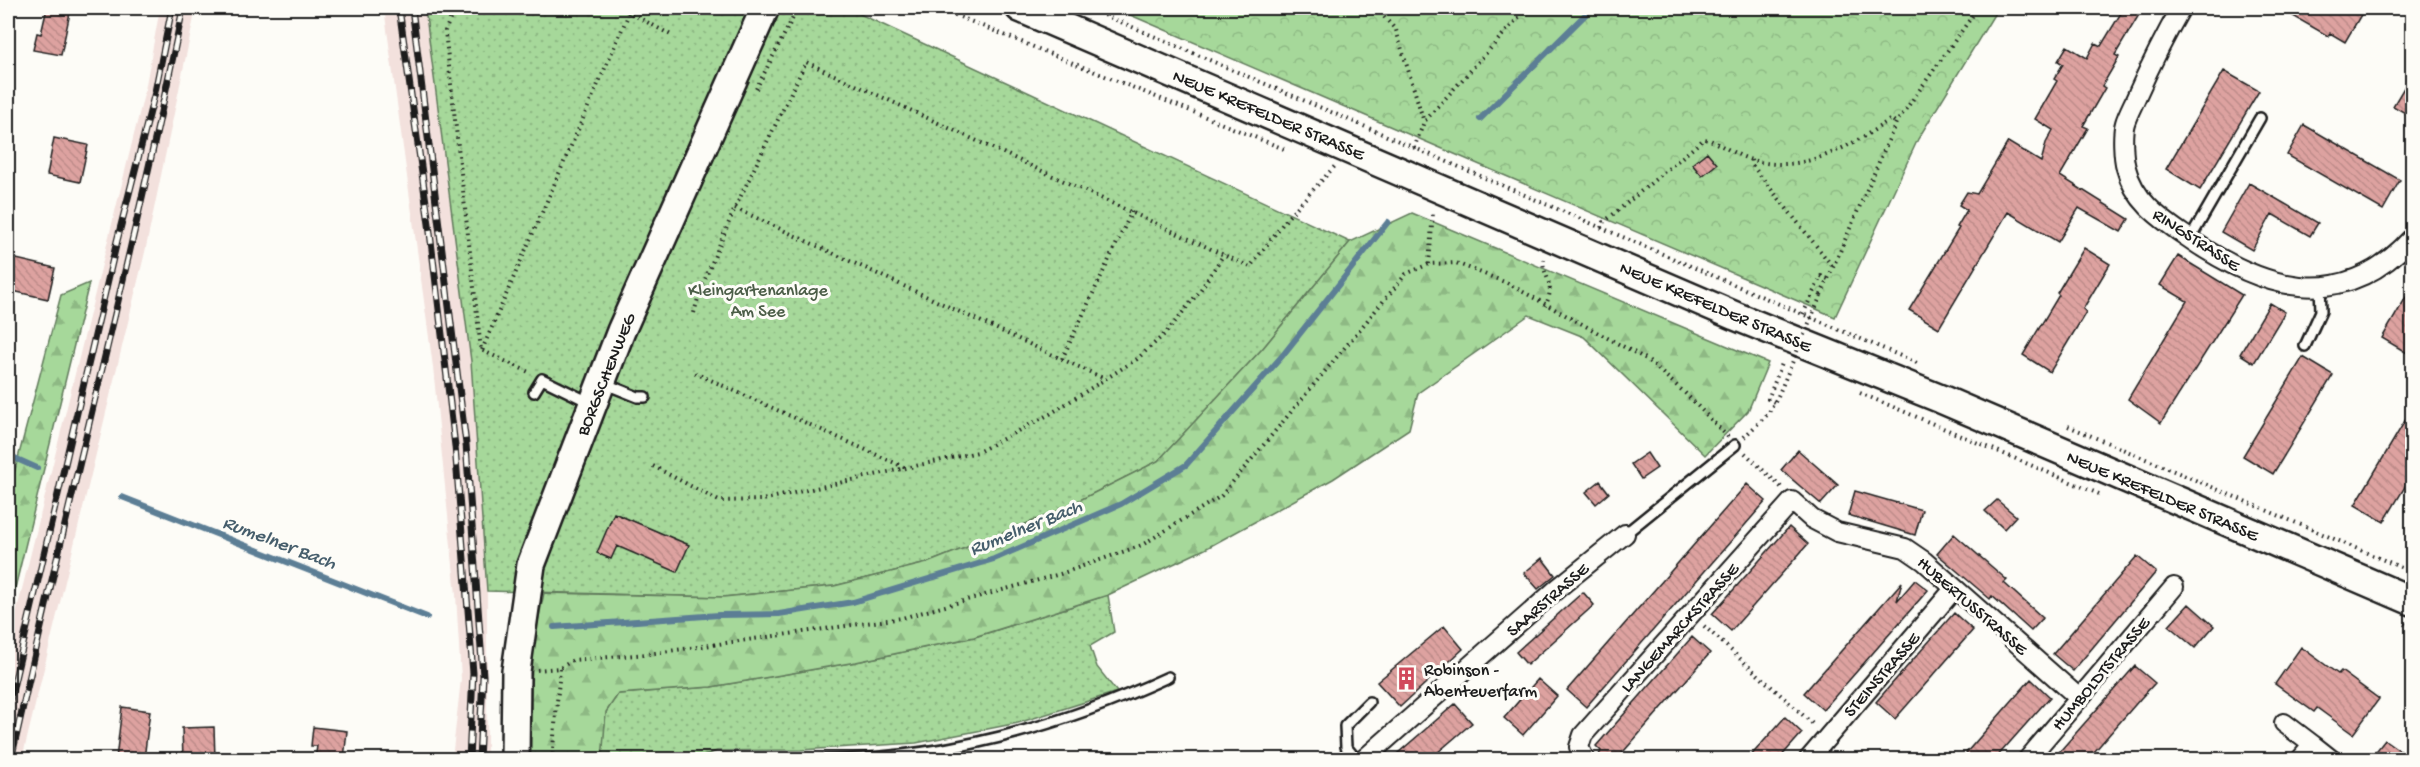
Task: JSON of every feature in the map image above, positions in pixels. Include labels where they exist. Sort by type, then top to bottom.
[{"type":"main road","name":"BORGSCHENWEG","points":[[515,759],[516,671],[531,566],[621,331],[765,8]]},
{"type":"main road","name":"NEUE KREFELDER STRASSE","points":[[1020,8],[1724,311],[1941,399],[2412,601]]},
{"type":"street","name":"RINGSTRASSE","points":[[2181,8],[2157,51],[2124,124],[2125,166],[2135,192],[2152,212],[2220,259],[2282,285],[2309,287],[2337,284],[2368,273],[2400,251],[2412,238]]},
{"type":"street","name":"HUBERTUSSTRASSE","points":[[1792,501],[1812,519],[1837,532],[1905,548],[1924,561],[2079,698]]},
{"type":"street","name":"LANGEMARCKSTRASSE","points":[[1585,759],[1580,747],[1582,735],[1792,501]]},
{"type":"street","name":"SAARSTRASSE","points":[[1363,759],[1558,588],[1625,534]]},
{"type":"street","name":"HUMBOLDTSTRASSE","points":[[2027,759],[2174,587]]},
{"type":"street","name":"STEINSTRASSE","points":[[1808,759],[1954,589]]},
{"type":"street","points":[[2284,723],[2332,759]]},
{"type":"street","points":[[2300,759],[2313,745]]},
{"type":"lane","points":[[2190,239],[2260,118]]},
{"type":"lane","points":[[2305,346],[2321,311],[2320,286]]},
{"type":"lane","points":[[534,392],[542,379],[598,393],[645,397]]},
{"type":"lane","points":[[1625,534],[1735,445]]},
{"type":"lane","points":[[823,759],[925,752],[1017,734],[1088,712],[1168,677]]},
{"type":"lane","points":[[1357,759],[1346,747],[1345,726],[1370,702]]},
{"type":"path","points":[[455,8],[445,31],[481,350]]},
{"type":"path","points":[[621,8],[671,35]]},
{"type":"path","points":[[1088,8],[1928,367]]},
{"type":"path","points":[[1106,16],[1109,8]]},
{"type":"path","points":[[1376,8],[1396,30],[1424,122]]},
{"type":"path","points":[[1414,148],[1424,122],[1527,8]]},
{"type":"path","points":[[1735,445],[1760,422],[1778,396],[1896,123],[1978,8]]},
{"type":"path","points":[[481,350],[630,11]]},
{"type":"path","points":[[694,313],[700,291],[735,208],[806,62],[1250,267],[1288,217],[1351,149]]},
{"type":"path","points":[[1601,228],[1604,222],[1704,140],[1710,140],[1752,160],[1781,165],[1812,160],[1853,144],[1891,119],[1896,123]]},
{"type":"path","points":[[1752,160],[1752,165],[1833,267]]},
{"type":"path","points":[[735,208],[1106,379]]},
{"type":"path","points":[[1062,358],[1132,211]]},
{"type":"path","points":[[1429,264],[1433,212]]},
{"type":"path","points":[[653,466],[719,501],[762,500],[978,452],[1050,414],[1137,359],[1166,333],[1199,292],[1224,254]]},
{"type":"path","points":[[1544,259],[1542,265],[1550,282],[1549,298],[1545,306]]},
{"type":"path","points":[[552,759],[560,668],[573,660],[648,654],[902,618],[1060,574],[1142,545],[1221,496],[1406,274],[1429,264],[1456,263],[1507,283],[1545,306],[1646,359],[1684,392],[1735,445],[1779,484],[1792,501]]},
{"type":"path","points":[[1803,314],[1821,276],[1828,279]]},
{"type":"path","points":[[481,350],[542,379]]},
{"type":"path","points":[[1774,402],[1768,399],[1783,361]]},
{"type":"path","points":[[695,373],[907,469]]},
{"type":"path","points":[[2057,422],[2412,572]]},
{"type":"path","points":[[1690,614],[1827,737]]},
{"type":"shaded area","points":[[160,8],[196,8],[145,252],[22,759],[8,759],[8,646],[145,90]]},
{"type":"shaded area","points":[[384,8],[425,8],[471,361],[487,591],[487,759],[452,759],[461,679],[456,595],[433,367]]},
{"type":"green space","name":"Kleingartenanlage Am See","points":[[425,8],[847,8],[1350,242],[1263,348],[1158,461],[1056,512],[927,563],[834,586],[723,597],[487,591],[471,361]]},
{"type":"green space","points":[[1114,8],[1998,8],[1918,139],[1835,317]]},
{"type":"green space","points":[[1412,213],[1768,363],[1748,411],[1705,455],[1584,337],[1529,315],[1418,393],[1409,429],[1333,479],[1205,549],[1108,595],[974,637],[856,662],[711,687],[618,694],[606,712],[602,759],[531,759],[531,685],[534,640],[544,593],[723,597],[834,586],[927,563],[1056,512],[1158,461],[1263,348],[1350,242]]},
{"type":"green space","points":[[89,283],[8,617],[8,496],[61,295]]},
{"type":"green space","points":[[1108,595],[1114,632],[1090,646],[1097,667],[1117,692],[1018,723],[916,743],[801,750],[717,751],[692,760],[601,759],[606,712],[618,694],[711,687],[856,662],[975,637]]},
{"type":"building","points":[[47,8],[71,8],[61,55],[33,50],[37,33],[41,34]]},
{"type":"building","points":[[2124,8],[2143,8],[2115,55],[2119,57],[2102,86],[2105,88],[2083,126],[2088,128],[2060,176],[2129,219],[2121,232],[2079,208],[2058,242],[2008,212],[1939,328],[1909,310],[1959,228],[1957,227],[1967,210],[1959,205],[1967,192],[1977,194],[2008,142],[2041,162],[2046,143],[2053,130],[2035,119],[2057,81],[2054,79],[2063,64],[2058,61],[2067,46],[2087,58],[2095,43],[2101,46]]},
{"type":"building","points":[[2279,8],[2365,8],[2345,42],[2330,33],[2328,36]]},
{"type":"building","points":[[2224,71],[2259,91],[2200,190],[2166,169]]},
{"type":"building","points":[[2412,74],[2412,117],[2393,106]]},
{"type":"building","points":[[2304,125],[2400,180],[2383,210],[2287,155]]},
{"type":"building","points":[[54,138],[88,145],[80,182],[47,175]]},
{"type":"building","points":[[1707,152],[1717,164],[1702,176],[1692,164]]},
{"type":"building","points":[[2249,183],[2318,223],[2310,236],[2272,214],[2252,250],[2221,232]]},
{"type":"building","points":[[2084,248],[2110,264],[2083,309],[2086,312],[2050,372],[2023,355]]},
{"type":"building","points":[[2178,256],[2242,295],[2161,423],[2128,399],[2187,301],[2160,285]]},
{"type":"building","points":[[8,257],[55,268],[48,299],[8,290]]},
{"type":"building","points":[[2412,287],[2412,356],[2382,338]]},
{"type":"building","points":[[2270,303],[2285,312],[2254,363],[2240,354]]},
{"type":"building","points":[[2303,357],[2333,375],[2273,474],[2243,456]]},
{"type":"building","points":[[2412,409],[2412,475],[2384,522],[2355,505]]},
{"type":"building","points":[[1798,450],[1838,485],[1821,504],[1781,470]]},
{"type":"building","points":[[1647,453],[1657,468],[1641,479],[1631,464]]},
{"type":"building","points":[[1600,481],[1609,493],[1596,504],[1586,492]]},
{"type":"building","points":[[1747,484],[1766,501],[1586,707],[1567,690]]},
{"type":"building","points":[[1855,491],[1922,510],[1915,535],[1848,515]]},
{"type":"building","points":[[1997,500],[2016,516],[2004,529],[1985,511]]},
{"type":"building","points":[[614,513],[689,545],[677,572],[617,546],[611,559],[597,553]]},
{"type":"building","points":[[1789,527],[1808,544],[1731,631],[1712,614]]},
{"type":"building","points":[[1954,534],[2007,580],[2004,583],[2043,618],[2031,631],[1992,596],[1990,599],[1937,554]]},
{"type":"building","points":[[2137,556],[2156,572],[2073,671],[2053,654]]},
{"type":"building","points":[[1542,558],[1555,575],[1538,589],[1524,573]]},
{"type":"building","points":[[1915,580],[1928,590],[1823,710],[1804,693],[1902,582],[1897,601]]},
{"type":"building","points":[[1583,592],[1594,605],[1527,665],[1516,652]]},
{"type":"building","points":[[2189,604],[2214,626],[2195,648],[2169,626]]},
{"type":"building","points":[[1954,613],[1973,630],[1895,719],[1876,702]]},
{"type":"building","points":[[1444,626],[1463,649],[1400,707],[1377,682]]},
{"type":"building","points":[[1692,637],[1710,653],[1617,759],[1597,759],[1601,751],[1596,746]]},
{"type":"building","points":[[2301,647],[2338,674],[2341,671],[2379,699],[2353,734],[2317,708],[2314,712],[2275,684]]},
{"type":"building","points":[[2135,666],[2155,683],[2088,759],[2053,759]]},
{"type":"building","points":[[1538,679],[1557,696],[1523,735],[1504,718]]},
{"type":"building","points":[[2031,679],[2050,697],[1995,759],[1974,759],[1966,753]]},
{"type":"building","points":[[1455,704],[1472,723],[1430,759],[1391,759]]},
{"type":"building","points":[[122,707],[150,711],[144,759],[116,759]]},
{"type":"building","points":[[1785,717],[1802,733],[1779,759],[1748,759]]},
{"type":"building","points":[[214,727],[215,759],[183,759],[182,728]]},
{"type":"building","points":[[313,727],[347,731],[344,759],[315,759],[317,746],[311,746]]},
{"type":"building","points":[[2385,740],[2412,759],[2370,759]]},
{"type":"waterway","name":"Rumelner Bach","points":[[1480,119],[1592,8]]},
{"type":"waterway","name":"Rumelner Bach","points":[[554,627],[719,615],[779,614],[853,602],[994,559],[1121,504],[1186,465],[1283,355],[1388,222]]},
{"type":"waterway","name":"Rumelner Bach","points":[[8,455],[37,468]]},
{"type":"waterway","name":"Rumelner Bach","points":[[122,497],[427,617]]},
{"type":"railway","points":[[8,709],[117,241],[155,92],[172,8]]},
{"type":"railway","points":[[11,760],[142,196],[183,8]]},
{"type":"railway","points":[[399,8],[429,224],[455,446],[473,673],[469,760]]},
{"type":"railway","points":[[412,8],[466,444],[483,676],[479,760]]},
{"type":"place","name":"Robinson - Abenteuerfarm","points":[[1406,679]]}]
